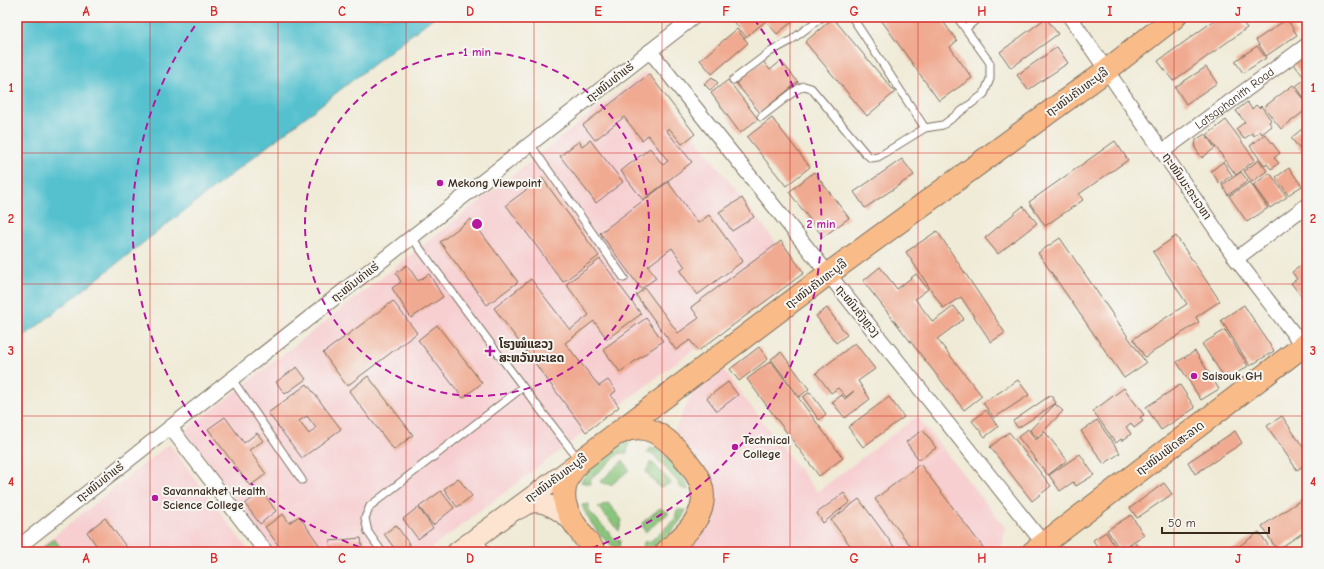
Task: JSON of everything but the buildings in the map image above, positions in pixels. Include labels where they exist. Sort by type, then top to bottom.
[{"type":"main road","name":"ຖະໜົນຄັນທະບູລີ","points":[[580,461],[828,274],[1107,70],[1175,17]]},
{"type":"main road","name":"ຖະໜົນເພັດສະລາດ","points":[[1043,549],[1306,347]]},
{"type":"main road","points":[[611,438],[624,431],[637,428],[650,430],[663,436],[694,469],[701,481],[703,495],[701,509],[695,522],[688,531],[666,552]]},
{"type":"main road","points":[[580,461],[571,471],[565,484],[564,493],[566,510],[595,552]]},
{"type":"street","name":"ຖະໜົນທ່າແຮ່","points":[[17,548],[231,378],[694,17]]},
{"type":"street","name":"ຖະໜົນມະຄະເວຫາ","points":[[1070,17],[1236,259],[1306,347]]},
{"type":"street","name":"Latsaphanith Road","points":[[1163,151],[1307,45]]},
{"type":"street","name":"ຖະໜົນຄັງຫຼວງ","points":[[650,51],[828,274],[1043,549]]},
{"type":"street","points":[[1236,259],[1307,205]]},
{"type":"street","points":[[170,427],[266,552]]},
{"type":"street","name":"ຖະໜົນຄັນທະບູລີ","points":[[457,552],[482,544],[511,512],[580,461]]},
{"type":"street","points":[[511,512],[531,503],[540,504],[559,510],[573,522]]},
{"type":"lane","points":[[733,80],[770,52],[790,41],[822,17]]},
{"type":"lane","points":[[852,17],[925,128]]},
{"type":"lane","points":[[762,117],[796,90],[804,86],[811,88],[871,158],[878,157],[925,128],[943,125],[984,94],[990,79],[990,63],[957,17]]},
{"type":"lane","points":[[966,28],[979,17]]},
{"type":"lane","points":[[530,144],[624,278]]},
{"type":"lane","points":[[412,238],[580,461]]},
{"type":"lane","points":[[231,378],[302,480]]},
{"type":"lane","points":[[382,552],[368,532],[365,518],[370,506],[523,387]]},
{"type":"shaded area","name":"ໂຮງໝໍແຂວງ ສະຫວັນນະເຂດ","points":[[645,72],[798,271],[426,552],[275,552],[185,431]]},
{"type":"shaded area","name":"Technical College","points":[[719,365],[817,492],[917,416],[1005,527],[1003,544],[992,552],[680,552],[701,462],[674,432],[698,381]]},
{"type":"shaded area","name":"Savannakhet Health Science College","points":[[169,444],[250,552],[34,552]]},
{"type":"green space","points":[[629,442],[627,453],[620,453],[591,478],[590,484],[581,482],[589,470],[601,457],[615,447]]},
{"type":"green space","points":[[650,447],[669,458],[675,464],[684,477],[688,490],[679,487],[678,482],[653,454],[647,453]]},
{"type":"green space","points":[[623,460],[629,470],[611,485],[600,482]]},
{"type":"green space","points":[[651,461],[671,483],[660,488],[646,472]]},
{"type":"green space","points":[[608,503],[622,520],[619,531],[598,507]]},
{"type":"green space","points":[[589,504],[589,511],[615,539],[620,540],[619,550],[602,537],[592,525],[582,505]]},
{"type":"green space","points":[[660,508],[669,513],[645,532],[642,523]]},
{"type":"green space","points":[[677,510],[686,510],[683,517],[674,529],[656,545],[642,552],[644,542],[651,541],[675,519]]},
{"type":"green space","points":[[54,539],[64,552],[38,552]]},
{"type":"water","points":[[17,17],[434,17],[17,342]]},
{"type":"place","name":"Mekong Viewpoint","points":[[440,183]]},
{"type":"place","name":"ໂຮງໝໍແຂວງ ສະຫວັນນະເຂດ","points":[[490,351]]},
{"type":"place","name":"Saisouk GH","points":[[1194,376]]},
{"type":"place","name":"Technical College","points":[[735,447]]},
{"type":"place","name":"Savannakhet Health Science College","points":[[155,498]]}]
